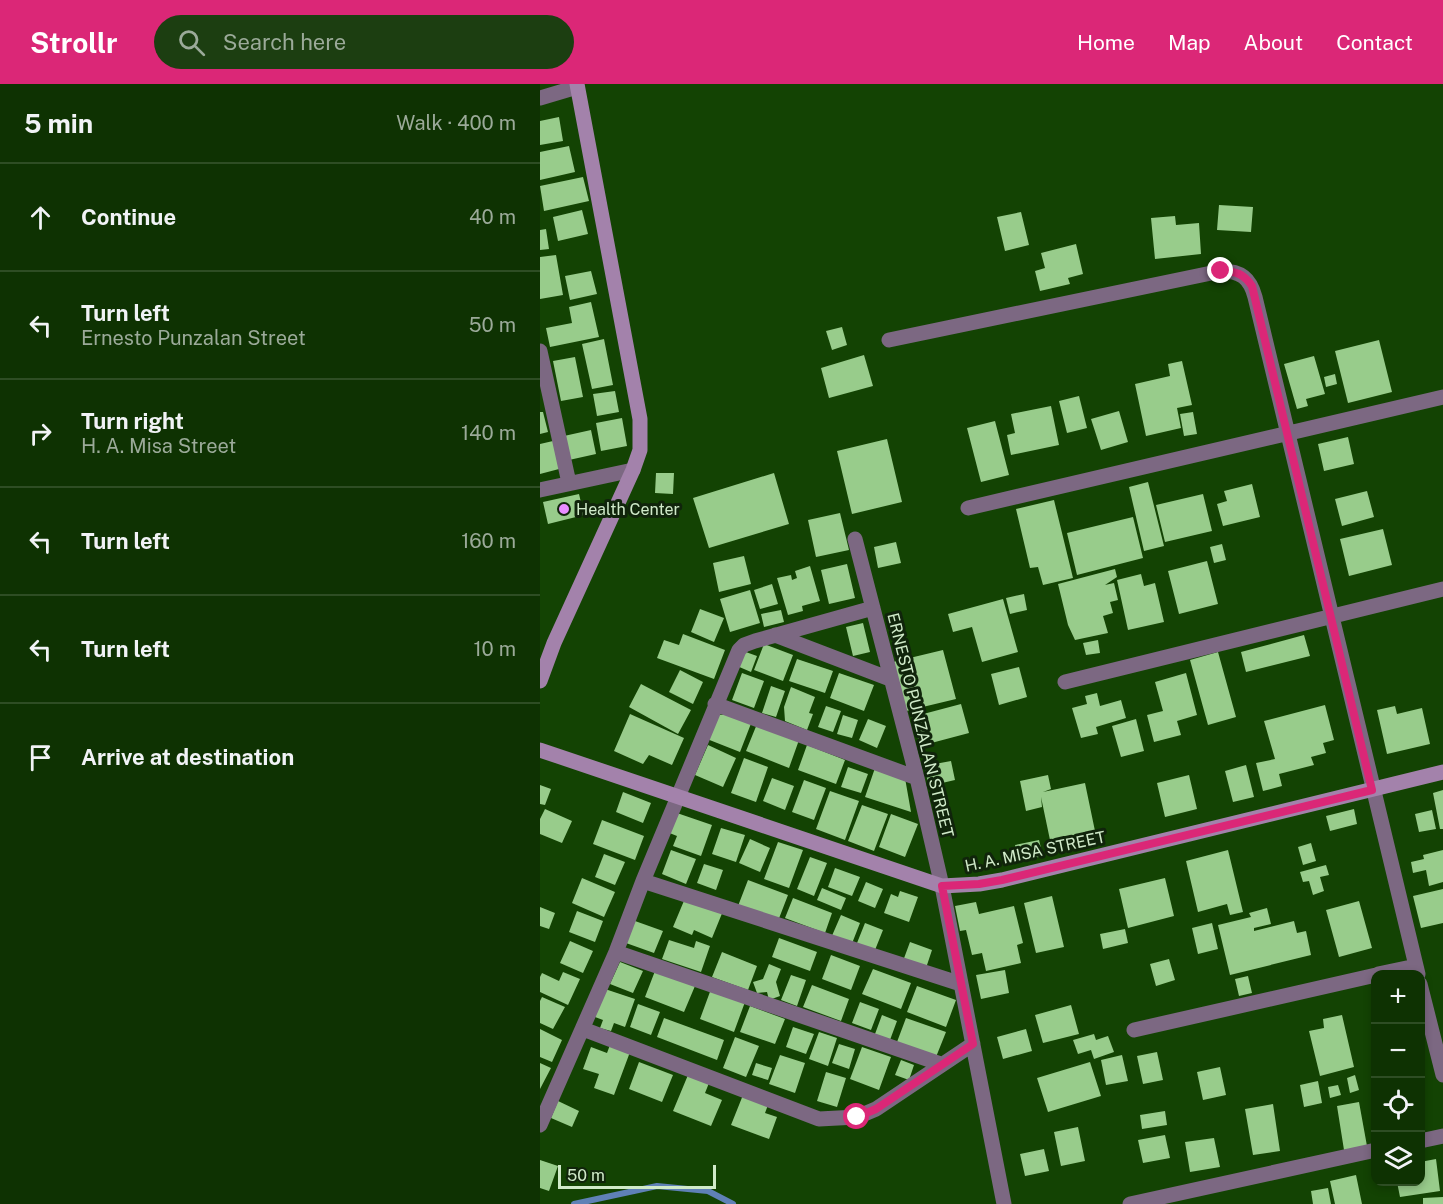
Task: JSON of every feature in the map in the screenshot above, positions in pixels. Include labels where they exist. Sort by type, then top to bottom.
[{"type":"street","points":[[540,98],[577,86],[640,419],[640,450],[633,470],[554,643],[540,681]]},
{"type":"street","points":[[889,340],[1221,271],[1234,271],[1245,276],[1252,286],[1417,970]]},
{"type":"street","points":[[540,351],[569,483]]},
{"type":"street","points":[[968,508],[1443,397]]},
{"type":"street","points":[[540,490],[633,470]]},
{"type":"street","name":"ERNESTO PUNZALAN STREET","points":[[855,538],[917,778],[942,886],[1004,1204]]},
{"type":"street","points":[[1065,682],[1443,589]]},
{"type":"street","points":[[540,1125],[616,952],[715,704],[739,650],[744,645],[775,635],[873,608]]},
{"type":"street","points":[[775,635],[890,679]]},
{"type":"street","points":[[715,704],[917,778]]},
{"type":"street","name":"H. A. MISA STREET","points":[[540,750],[942,886],[1002,880],[1443,772]]},
{"type":"street","points":[[643,881],[961,984]]},
{"type":"street","points":[[616,952],[941,1064]]},
{"type":"street","points":[[1134,1030],[1371,976]]},
{"type":"street","points":[[1425,1004],[1443,1075]]},
{"type":"street","points":[[583,1029],[819,1119],[857,1117],[876,1109],[973,1044]]},
{"type":"street","points":[[1425,1140],[1443,1136]]},
{"type":"street","points":[[1130,1204],[1371,1151]]},
{"type":"building","points":[[559,117],[563,141],[540,145],[540,121]]},
{"type":"building","points":[[569,146],[575,172],[540,180],[540,152]]},
{"type":"building","points":[[583,177],[589,201],[544,211],[540,186]]},
{"type":"building","points":[[1219,205],[1253,207],[1251,232],[1217,230]]},
{"type":"building","points":[[582,210],[588,234],[558,241],[553,217]]},
{"type":"building","points":[[1021,212],[1029,245],[1005,251],[997,217]]},
{"type":"building","points":[[1175,216],[1176,225],[1199,223],[1201,254],[1155,259],[1151,218]]},
{"type":"building","points":[[546,229],[549,249],[540,250],[540,230]]},
{"type":"building","points":[[1076,244],[1083,274],[1068,278],[1070,284],[1040,291],[1035,271],[1045,268],[1041,253]]},
{"type":"building","points":[[556,255],[563,295],[540,299],[540,257]]},
{"type":"building","points":[[591,271],[597,294],[570,300],[565,276]]},
{"type":"building","points":[[591,302],[599,337],[550,347],[546,328],[572,323],[569,307]]},
{"type":"building","points":[[842,327],[847,345],[832,350],[826,331]]},
{"type":"building","points":[[604,339],[613,385],[592,389],[582,344]]},
{"type":"building","points":[[1379,340],[1392,392],[1348,403],[1335,351]]},
{"type":"building","points":[[864,355],[873,386],[829,398],[821,368]]},
{"type":"building","points":[[1314,356],[1325,394],[1306,399],[1308,406],[1297,409],[1284,364]]},
{"type":"building","points":[[575,357],[583,397],[561,401],[553,361]]},
{"type":"building","points":[[1182,361],[1192,405],[1177,408],[1181,428],[1146,436],[1135,384],[1170,376],[1168,364]]},
{"type":"building","points":[[1335,374],[1337,384],[1326,387],[1324,377]]},
{"type":"building","points":[[615,391],[619,412],[597,416],[593,394]]},
{"type":"building","points":[[1079,396],[1087,428],[1067,433],[1059,401]]},
{"type":"building","points":[[1051,406],[1059,445],[1011,455],[1007,435],[1015,433],[1011,414]]},
{"type":"building","points":[[1119,411],[1128,442],[1101,450],[1091,419]]},
{"type":"building","points":[[540,412],[543,412],[548,432],[540,434]]},
{"type":"building","points":[[1193,412],[1197,434],[1184,436],[1180,414]]},
{"type":"building","points":[[622,418],[627,446],[601,451],[596,423]]},
{"type":"building","points":[[995,421],[1009,475],[981,482],[967,428]]},
{"type":"building","points":[[591,430],[596,454],[569,460],[564,436]]},
{"type":"building","points":[[1348,437],[1354,464],[1324,471],[1318,444]]},
{"type":"building","points":[[887,439],[902,502],[852,514],[837,451]]},
{"type":"building","points":[[553,441],[559,469],[540,474],[540,444]]},
{"type":"building","points":[[656,473],[674,473],[673,494],[655,493]]},
{"type":"building","points":[[774,473],[789,524],[709,548],[693,498]]},
{"type":"building","points":[[1148,482],[1164,546],[1144,551],[1129,487]]},
{"type":"building","points":[[1252,484],[1260,517],[1223,526],[1217,504],[1227,501],[1224,491]]},
{"type":"building","points":[[1367,491],[1374,517],[1342,526],[1335,499]]},
{"type":"building","name":"Health Center","points":[[579,494],[584,515],[548,524],[543,502]]},
{"type":"building","points":[[1203,494],[1212,531],[1165,542],[1156,505]]},
{"type":"building","points":[[1054,500],[1073,578],[1043,585],[1038,567],[1030,568],[1016,509]]},
{"type":"building","points":[[840,513],[849,550],[816,557],[808,520]]},
{"type":"building","points":[[1133,517],[1143,558],[1077,575],[1067,533]]},
{"type":"building","points":[[1383,529],[1392,565],[1349,576],[1340,539]]},
{"type":"building","points":[[896,542],[901,563],[878,568],[874,547]]},
{"type":"building","points":[[1222,544],[1226,560],[1214,563],[1210,547]]},
{"type":"building","points":[[744,556],[751,584],[719,592],[713,563]]},
{"type":"building","points":[[1207,561],[1218,604],[1179,614],[1168,571]]},
{"type":"building","points":[[847,564],[855,598],[829,604],[821,570]]},
{"type":"building","points":[[810,566],[820,601],[802,606],[803,611],[788,615],[777,578],[791,575],[792,580],[797,578],[795,571]]},
{"type":"building","points":[[1115,569],[1117,577],[1105,585],[1114,583],[1118,600],[1110,602],[1113,613],[1103,616],[1108,633],[1075,640],[1068,625],[1058,584]]},
{"type":"building","points":[[1141,574],[1144,586],[1155,583],[1164,622],[1128,630],[1117,580]]},
{"type":"building","points":[[772,584],[778,604],[760,609],[754,590]]},
{"type":"building","points":[[750,590],[760,623],[730,632],[720,599]]},
{"type":"building","points":[[1024,594],[1027,610],[1010,614],[1006,598]]},
{"type":"building","points":[[1003,599],[1018,652],[982,662],[972,627],[953,632],[948,614]]},
{"type":"building","points":[[700,609],[724,618],[714,642],[691,632]]},
{"type":"building","points":[[781,610],[784,622],[764,627],[761,614]]},
{"type":"building","points":[[863,623],[870,652],[853,656],[846,627]]},
{"type":"building","points":[[683,634],[725,650],[714,679],[657,658],[664,640],[679,645]]},
{"type":"building","points":[[1304,635],[1310,656],[1246,672],[1241,652]]},
{"type":"building","points":[[1098,640],[1100,653],[1086,655],[1083,643]]},
{"type":"building","points":[[764,644],[793,655],[783,681],[754,670]]},
{"type":"building","points":[[943,650],[956,699],[906,711],[893,662]]},
{"type":"building","points":[[743,651],[757,656],[751,672],[737,666]]},
{"type":"building","points":[[1218,652],[1236,717],[1208,725],[1190,660]]},
{"type":"building","points":[[797,659],[833,671],[825,693],[789,681]]},
{"type":"building","points":[[1019,667],[1027,697],[999,705],[991,674]]},
{"type":"building","points":[[680,670],[703,682],[693,704],[669,692]]},
{"type":"building","points":[[742,673],[764,681],[754,708],[732,700]]},
{"type":"building","points":[[839,673],[874,685],[864,711],[830,698]]},
{"type":"building","points":[[1186,673],[1197,715],[1177,721],[1181,735],[1154,742],[1147,715],[1163,711],[1155,682]]},
{"type":"building","points":[[641,684],[691,710],[678,734],[629,707]]},
{"type":"building","points":[[771,686],[785,691],[776,717],[762,713]]},
{"type":"building","points":[[791,687],[815,697],[809,713],[813,714],[807,730],[785,721],[784,707]]},
{"type":"building","points":[[1097,693],[1100,706],[1121,700],[1126,718],[1096,727],[1098,734],[1081,738],[1072,708],[1087,704],[1085,696]]},
{"type":"building","points":[[961,704],[969,733],[920,746],[912,717]]},
{"type":"building","points":[[1325,705],[1334,740],[1323,743],[1326,753],[1311,757],[1314,765],[1279,774],[1282,786],[1263,791],[1256,763],[1275,759],[1264,721]]},
{"type":"building","points":[[826,706],[841,711],[833,732],[818,727]]},
{"type":"building","points":[[1395,706],[1397,714],[1422,708],[1430,744],[1387,754],[1377,710]]},
{"type":"building","points":[[630,714],[684,738],[672,765],[649,755],[643,764],[614,751]]},
{"type":"building","points":[[734,714],[752,721],[740,752],[707,739],[717,715]]},
{"type":"building","points":[[843,715],[858,720],[852,738],[837,734]]},
{"type":"building","points":[[868,719],[886,726],[877,748],[859,740]]},
{"type":"building","points":[[1136,719],[1144,751],[1121,757],[1112,726]]},
{"type":"building","points":[[757,724],[799,740],[789,768],[746,751]]},
{"type":"building","points":[[708,745],[736,758],[723,787],[695,775]]},
{"type":"building","points":[[807,745],[845,760],[836,784],[798,770]]},
{"type":"building","points":[[744,758],[768,767],[756,802],[731,793]]},
{"type":"building","points":[[951,761],[955,780],[929,786],[924,766]]},
{"type":"building","points":[[1246,765],[1254,797],[1233,802],[1225,771]]},
{"type":"building","points":[[848,767],[868,774],[861,793],[841,787]]},
{"type":"building","points":[[875,768],[905,778],[911,812],[865,797]]},
{"type":"building","points":[[1048,775],[1051,789],[1043,792],[1085,783],[1095,831],[1050,840],[1041,797],[1042,807],[1026,811],[1020,781]]},
{"type":"building","points":[[1189,775],[1197,809],[1165,817],[1157,783]]},
{"type":"building","points":[[772,778],[794,786],[785,810],[763,801]]},
{"type":"building","points":[[804,780],[826,788],[814,820],[792,812]]},
{"type":"building","points":[[540,785],[551,789],[545,805],[540,804]]},
{"type":"building","points":[[1443,790],[1443,829],[1440,829],[1433,793]]},
{"type":"building","points":[[830,791],[859,801],[845,840],[816,829]]},
{"type":"building","points":[[623,792],[651,803],[643,823],[616,812]]},
{"type":"building","points":[[862,805],[888,814],[874,851],[848,841]]},
{"type":"building","points":[[545,809],[572,821],[562,843],[540,834],[540,819]]},
{"type":"building","points":[[1354,809],[1357,824],[1330,831],[1326,816]]},
{"type":"building","points":[[1432,810],[1436,829],[1419,832],[1415,814]]},
{"type":"building","points":[[674,812],[712,825],[701,856],[673,846],[677,836],[667,832]]},
{"type":"building","points":[[891,814],[918,824],[905,857],[879,847]]},
{"type":"building","points":[[602,820],[644,836],[635,860],[593,844]]},
{"type":"building","points":[[721,828],[745,835],[736,862],[712,854]]},
{"type":"building","points":[[750,839],[770,848],[760,872],[739,863]]},
{"type":"building","points":[[1039,840],[1043,856],[1019,862],[1015,845]]},
{"type":"building","points":[[778,842],[803,850],[789,888],[764,879]]},
{"type":"building","points":[[1311,843],[1316,861],[1303,865],[1298,847]]},
{"type":"building","points":[[671,850],[696,859],[686,884],[662,874]]},
{"type":"building","points":[[1228,850],[1243,912],[1230,915],[1227,904],[1198,912],[1186,861]]},
{"type":"building","points":[[1443,850],[1443,882],[1429,886],[1426,870],[1413,873],[1411,862],[1424,859],[1423,855]]},
{"type":"building","points":[[604,854],[625,862],[615,885],[595,877]]},
{"type":"building","points":[[810,857],[827,863],[814,896],[797,889]]},
{"type":"building","points":[[704,864],[723,870],[716,890],[697,883]]},
{"type":"building","points":[[1326,865],[1329,875],[1320,877],[1324,891],[1313,895],[1309,881],[1303,882],[1300,872]]},
{"type":"building","points":[[835,868],[860,877],[852,896],[828,887]]},
{"type":"building","points":[[582,878],[615,892],[604,917],[572,903]]},
{"type":"building","points":[[1165,878],[1174,916],[1128,928],[1119,889]]},
{"type":"building","points":[[748,880],[788,895],[778,921],[738,906]]},
{"type":"building","points":[[866,882],[883,889],[875,908],[858,901]]},
{"type":"building","points":[[822,888],[846,898],[841,910],[817,900]]},
{"type":"building","points":[[1443,889],[1443,923],[1421,928],[1413,896]]},
{"type":"building","points":[[900,891],[918,897],[909,922],[884,913],[891,894],[898,897]]},
{"type":"building","points":[[686,896],[723,911],[712,938],[694,930],[692,935],[673,927]]},
{"type":"building","points":[[1052,896],[1064,947],[1036,953],[1024,903]]},
{"type":"building","points":[[793,898],[832,913],[825,933],[785,918]]},
{"type":"building","points":[[1359,901],[1372,948],[1339,957],[1326,910]]},
{"type":"building","points":[[976,902],[979,914],[1014,906],[1023,943],[1017,945],[1021,963],[986,971],[982,953],[972,955],[966,930],[960,931],[955,906]]},
{"type":"building","points":[[540,907],[555,913],[549,929],[540,926]]},
{"type":"building","points":[[1267,908],[1271,924],[1254,928],[1254,931],[1294,921],[1297,933],[1306,931],[1311,955],[1230,975],[1218,925],[1251,917],[1249,913]]},
{"type":"building","points":[[577,911],[603,921],[595,942],[569,932]]},
{"type":"building","points":[[841,915],[860,923],[851,946],[831,938]]},
{"type":"building","points":[[635,921],[663,931],[654,953],[626,943]]},
{"type":"building","points":[[865,923],[883,930],[875,950],[857,943]]},
{"type":"building","points":[[1212,923],[1218,949],[1198,954],[1192,928]]},
{"type":"building","points":[[1125,929],[1128,943],[1103,949],[1100,934]]},
{"type":"building","points":[[779,938],[817,952],[810,971],[772,957]]},
{"type":"building","points":[[669,940],[694,948],[696,941],[710,946],[701,972],[662,959]]},
{"type":"building","points":[[570,941],[593,951],[583,973],[560,963]]},
{"type":"building","points":[[910,942],[932,950],[926,968],[903,961]]},
{"type":"building","points":[[722,952],[757,966],[748,990],[712,977]]},
{"type":"building","points":[[831,955],[860,966],[851,990],[822,979]]},
{"type":"building","points":[[1169,959],[1175,980],[1156,986],[1150,964]]},
{"type":"building","points":[[620,962],[643,971],[633,993],[610,984]]},
{"type":"building","points":[[769,964],[781,969],[776,982],[780,996],[769,1000],[767,992],[757,993],[753,982],[763,979]]},
{"type":"building","points":[[873,969],[911,983],[901,1009],[862,994]]},
{"type":"building","points":[[1005,970],[1009,993],[981,999],[976,975]]},
{"type":"building","points":[[655,971],[695,986],[684,1012],[645,997]]},
{"type":"building","points":[[563,972],[580,979],[568,1005],[540,992],[542,973],[559,981]]},
{"type":"building","points":[[791,975],[806,980],[797,1006],[781,1000]]},
{"type":"building","points":[[1248,976],[1252,993],[1239,996],[1235,979]]},
{"type":"building","points":[[812,985],[849,999],[841,1021],[803,1007]]},
{"type":"building","points":[[917,986],[956,1000],[946,1027],[907,1012]]},
{"type":"building","points":[[605,989],[635,999],[625,1027],[614,1023],[611,1031],[600,1028],[603,1020],[595,1017]]},
{"type":"building","points":[[711,989],[745,1002],[734,1032],[700,1019]]},
{"type":"building","points":[[542,997],[565,1007],[553,1029],[540,1023]]},
{"type":"building","points":[[860,1002],[879,1009],[871,1030],[852,1023]]},
{"type":"building","points":[[638,1004],[660,1012],[651,1035],[630,1027]]},
{"type":"building","points":[[1071,1005],[1079,1034],[1043,1043],[1035,1015]]},
{"type":"building","points":[[750,1006],[785,1019],[775,1044],[740,1032]]},
{"type":"building","points":[[882,1015],[897,1021],[890,1040],[875,1034]]},
{"type":"building","points":[[1342,1015],[1354,1067],[1320,1076],[1309,1031],[1324,1028],[1323,1019]]},
{"type":"building","points":[[664,1018],[724,1040],[717,1060],[657,1037]]},
{"type":"building","points":[[906,1018],[946,1032],[936,1057],[897,1042]]},
{"type":"building","points":[[793,1027],[814,1034],[806,1054],[786,1047]]},
{"type":"building","points":[[540,1029],[562,1040],[552,1062],[540,1057]]},
{"type":"building","points":[[1026,1029],[1032,1051],[1003,1059],[997,1037]]},
{"type":"building","points":[[819,1032],[837,1038],[828,1066],[809,1059]]},
{"type":"building","points":[[1094,1034],[1096,1040],[1108,1036],[1114,1052],[1094,1059],[1091,1050],[1078,1054],[1073,1040]]},
{"type":"building","points":[[735,1037],[759,1046],[746,1077],[723,1068]]},
{"type":"building","points":[[839,1044],[855,1049],[849,1069],[832,1063]]},
{"type":"building","points":[[610,1045],[630,1052],[614,1095],[594,1088],[599,1074],[583,1069],[591,1047],[607,1053]]},
{"type":"building","points":[[862,1047],[891,1057],[879,1090],[850,1079]]},
{"type":"building","points":[[1157,1052],[1163,1080],[1143,1084],[1137,1056]]},
{"type":"building","points":[[780,1055],[805,1063],[795,1093],[769,1084]]},
{"type":"building","points":[[1122,1055],[1128,1081],[1106,1085],[1101,1060]]},
{"type":"building","points":[[901,1060],[914,1065],[909,1080],[895,1075]]},
{"type":"building","points":[[639,1062],[673,1075],[662,1102],[629,1089]]},
{"type":"building","points":[[1090,1062],[1101,1096],[1048,1112],[1037,1078]]},
{"type":"building","points":[[540,1063],[551,1068],[540,1089]]},
{"type":"building","points":[[756,1063],[772,1068],[768,1080],[752,1075]]},
{"type":"building","points":[[1220,1067],[1226,1095],[1203,1100],[1197,1072]]},
{"type":"building","points":[[826,1072],[846,1078],[837,1107],[817,1101]]},
{"type":"building","points":[[688,1075],[709,1083],[705,1093],[722,1100],[711,1126],[673,1111]]},
{"type":"building","points":[[1355,1075],[1359,1090],[1350,1093],[1347,1078]]},
{"type":"building","points":[[1318,1081],[1322,1103],[1304,1107],[1300,1085]]},
{"type":"building","points":[[1338,1085],[1341,1095],[1330,1098],[1328,1087]]},
{"type":"building","points":[[743,1095],[768,1105],[765,1113],[777,1117],[769,1139],[731,1125]]},
{"type":"building","points":[[558,1101],[579,1111],[572,1127],[551,1118]]},
{"type":"building","points":[[1359,1102],[1367,1146],[1344,1150],[1337,1106]]},
{"type":"building","points":[[1273,1104],[1280,1151],[1253,1155],[1245,1109]]},
{"type":"building","points":[[1165,1111],[1167,1125],[1142,1129],[1140,1115]]},
{"type":"building","points":[[1078,1127],[1085,1161],[1061,1166],[1054,1132]]},
{"type":"building","points":[[1165,1135],[1170,1158],[1143,1163],[1138,1140]]},
{"type":"building","points":[[1214,1138],[1220,1167],[1190,1172],[1185,1142]]},
{"type":"building","points":[[1044,1149],[1049,1171],[1025,1176],[1020,1154]]},
{"type":"building","points":[[1436,1159],[1440,1191],[1400,1197],[1398,1186],[1425,1186],[1425,1161]]},
{"type":"building","points":[[540,1160],[558,1166],[549,1191],[540,1188]]},
{"type":"building","points":[[1356,1175],[1362,1204],[1335,1204],[1330,1181]]},
{"type":"building","points":[[1328,1188],[1331,1204],[1313,1204],[1311,1191]]},
{"type":"building","points":[[1443,1197],[1443,1204],[1423,1204],[1423,1198]]},
{"type":"waterway","points":[[574,1204],[657,1186],[708,1191],[733,1204]]},
{"type":"place","name":"Health Center","points":[[564,509]]},
{"type":"route","points":[[857,1117],[876,1109],[973,1044],[942,886],[961,886],[1002,880],[1372,790],[1252,286],[1245,276],[1234,271],[1221,271]]}]
